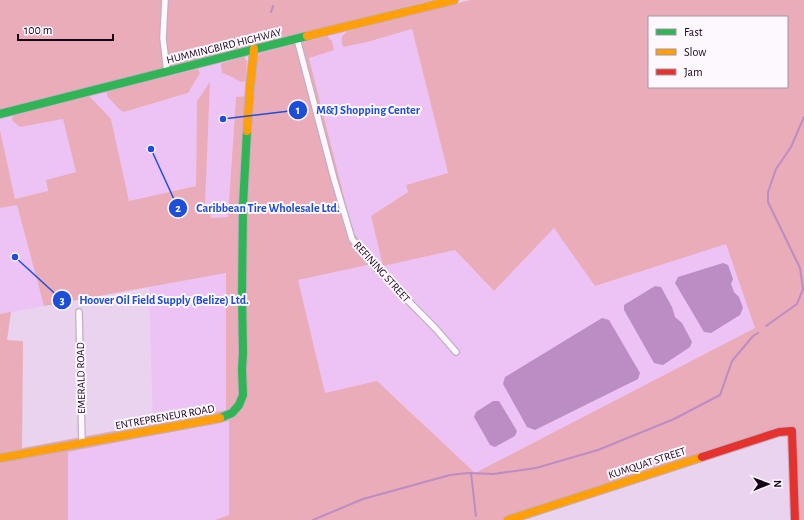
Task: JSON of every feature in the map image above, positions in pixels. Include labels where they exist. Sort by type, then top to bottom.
[{"type":"street","points":[[165,0],[164,38],[167,72]]},
{"type":"street","name":"HUMMINGBIRD HIGHWAY","points":[[0,114],[454,0]]},
{"type":"street","name":"REFINING STREET","points":[[297,39],[334,179],[352,239],[375,267],[436,329],[456,352]]},
{"type":"street","name":"ENTREPRENEUR ROAD","points":[[0,458],[221,418],[232,413],[239,405],[243,395],[242,295],[244,205],[250,87],[254,50]]},
{"type":"street","name":"EMERALD ROAD","points":[[79,312],[82,443]]},
{"type":"street","name":"KUMQUAT STREET","points":[[508,520],[779,432],[792,431],[795,520]]},
{"type":"shaded area","points":[[0,0],[432,0],[0,110]]},
{"type":"shaded area","points":[[470,0],[804,0],[804,520],[795,520],[792,431],[508,520],[215,520],[229,515],[229,421],[68,452],[68,520],[0,520],[0,314],[11,312],[7,340],[23,341],[22,448],[226,410],[226,273],[44,306],[17,205],[0,208],[0,130],[15,199],[48,191],[46,180],[76,172],[63,119],[20,127],[12,120],[13,115],[89,96],[111,119],[129,201],[196,186],[197,101],[210,82],[205,207],[210,212],[211,218],[228,217],[236,97],[246,96],[255,61],[260,53],[327,36],[332,41],[334,50],[309,58],[353,232],[377,263],[298,280],[325,393],[377,381],[475,473],[755,328],[726,244],[595,286],[554,228],[494,291],[455,250],[383,266],[371,216],[408,192],[406,185],[448,173],[412,29],[367,42],[343,47],[342,38],[348,31]]},
{"type":"shaded area","points":[[412,29],[448,173],[406,185],[408,192],[371,216],[383,266],[455,250],[494,291],[554,228],[726,243],[756,328],[474,474],[395,397],[325,394],[298,280],[377,263],[353,232],[309,57],[332,41],[327,36],[348,31],[342,35],[341,38],[343,47]]},
{"type":"shaded area","points":[[244,57],[247,61],[246,81],[241,82],[222,73],[222,63]]},
{"type":"shaded area","points":[[222,63],[222,73],[241,82],[246,81],[246,96],[236,97],[228,217],[211,218],[210,212],[205,207],[210,83],[197,101],[196,186],[129,201],[111,119],[89,96],[107,91],[107,96],[119,109],[125,112],[188,93],[200,73],[198,69]]},
{"type":"shaded area","points":[[198,69],[200,73],[188,93],[124,112],[119,109],[107,96],[107,91]]},
{"type":"shaded area","points":[[13,115],[20,127],[63,119],[76,172],[46,180],[48,191],[15,199],[0,130],[0,118]]},
{"type":"shaded area","points":[[17,205],[44,306],[0,314],[0,208]]},
{"type":"shaded area","points":[[723,263],[728,265],[733,279],[731,284],[734,292],[739,297],[743,308],[740,315],[711,333],[704,332],[675,283],[678,277]]},
{"type":"shaded area","points":[[226,273],[226,410],[153,424],[149,287]]},
{"type":"shaded area","points":[[655,286],[661,287],[672,307],[675,317],[682,323],[692,342],[690,347],[663,365],[654,363],[624,310],[624,305]]},
{"type":"shaded area","points":[[602,318],[609,320],[640,373],[638,379],[535,430],[527,427],[503,384],[505,377]]},
{"type":"shaded area","points":[[493,401],[499,401],[517,431],[515,436],[495,447],[490,445],[474,417],[476,412]]},
{"type":"shaded area","points":[[229,421],[229,515],[215,520],[68,520],[68,452]]},
{"type":"waterway","points":[[271,12],[273,6]]},
{"type":"waterway","points":[[766,326],[797,304],[803,289],[800,268],[768,202],[768,192],[776,169],[791,147],[804,117]]},
{"type":"waterway","points":[[313,520],[363,499],[450,475],[468,473],[493,474],[536,468],[598,450],[674,419],[720,395],[732,361],[753,336],[758,333]]},
{"type":"waterway","points":[[471,473],[476,516]]},
{"type":"traffic: fast","points":[[0,114],[307,36]]},
{"type":"traffic: fast","points":[[220,418],[232,413],[239,405],[243,395],[243,205],[247,131]]},
{"type":"traffic: slow","points":[[307,36],[454,0]]},
{"type":"traffic: slow","points":[[247,131],[254,49]]},
{"type":"traffic: slow","points":[[0,458],[220,418]]},
{"type":"traffic: slow","points":[[508,520],[702,457]]},
{"type":"traffic: jam","points":[[702,457],[779,432],[792,431],[795,520]]},
{"type":"place","name":"M&J Shopping Center","points":[[223,119]]},
{"type":"place","name":"Caribbean Tire Wholesale Ltd.","points":[[151,149]]},
{"type":"place","name":"Hoover Oil Field Supply (Belize) Ltd.","points":[[15,257]]}]
